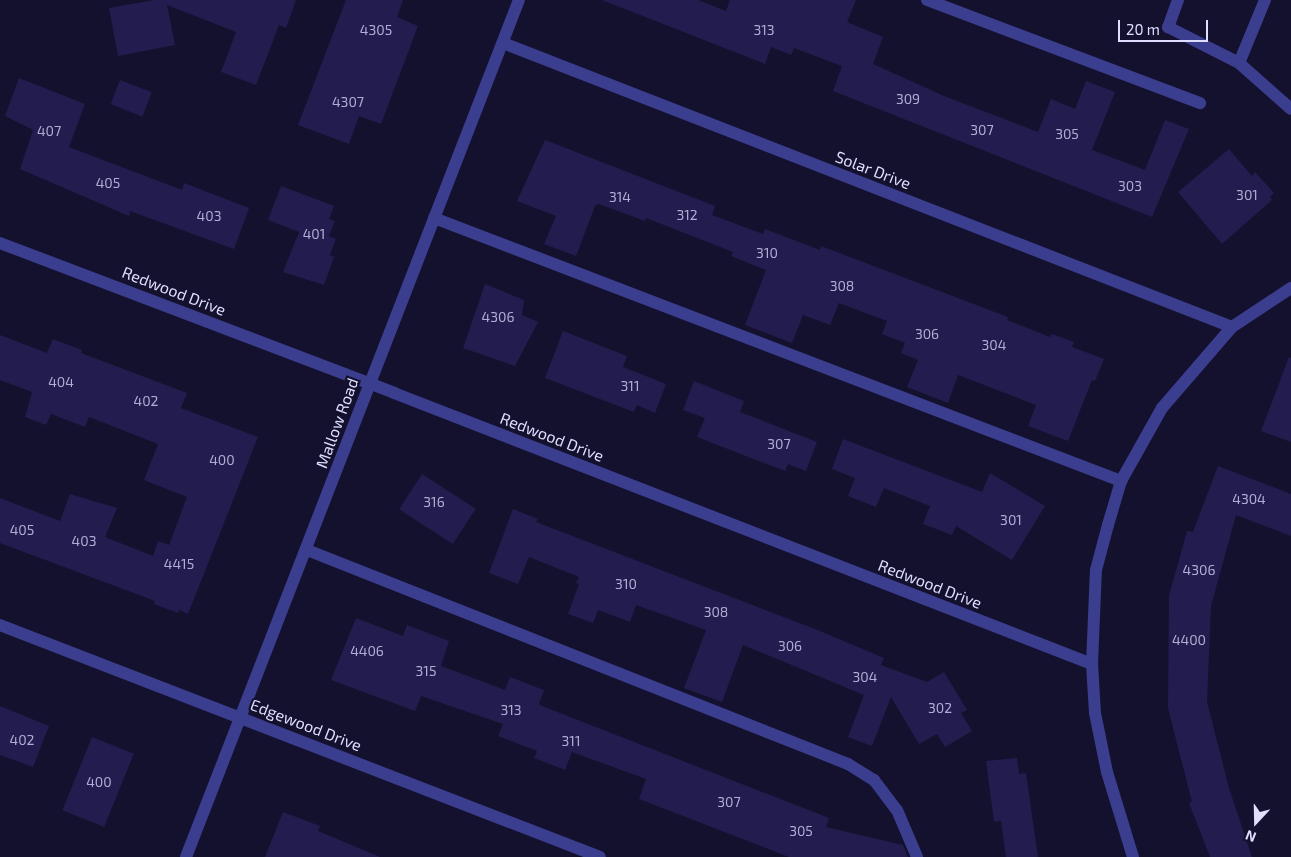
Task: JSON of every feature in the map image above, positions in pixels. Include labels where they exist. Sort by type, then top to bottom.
[{"type":"street","name":"Mallow Road","points":[[186,857],[307,550],[369,383],[519,0]]},
{"type":"street","points":[[927,0],[1200,103]]},
{"type":"street","points":[[1178,0],[1168,27],[1239,63],[1291,110]]},
{"type":"street","points":[[1239,63],[1265,0]]},
{"type":"street","name":"Solar Drive","points":[[503,42],[1232,327]]},
{"type":"street","points":[[434,218],[1121,481]]},
{"type":"street","name":"Redwood Drive","points":[[0,244],[369,383],[1092,664]]},
{"type":"street","points":[[1133,857],[1107,772],[1095,713],[1092,664],[1096,570],[1121,481],[1162,408],[1232,327],[1291,288]]},
{"type":"street","points":[[307,550],[848,764],[874,780],[897,810],[917,857]]},
{"type":"street","name":"Edgewood Drive","points":[[0,625],[600,857]]},
{"type":"building","points":[[154,0],[296,0],[286,28],[279,25],[256,85],[221,72],[236,32],[167,5],[175,45],[118,56],[109,8]]},
{"type":"building","points":[[346,0],[403,0],[397,17],[418,26],[381,124],[359,116],[349,144],[298,125]]},
{"type":"building","points":[[602,0],[698,0],[726,11],[730,0],[856,0],[847,22],[883,37],[873,64],[944,96],[1038,132],[1051,99],[1075,109],[1086,81],[1115,92],[1092,150],[1145,170],[1165,120],[1189,129],[1152,217],[833,91],[842,66],[794,48],[791,55],[771,47],[765,64]]},
{"type":"building","points":[[19,78],[85,104],[69,147],[182,190],[184,183],[249,208],[234,249],[130,211],[129,216],[20,169],[33,130],[5,116]]},
{"type":"building","points":[[120,80],[152,92],[142,116],[111,104]]},
{"type":"building","points":[[545,140],[715,206],[712,215],[763,234],[765,229],[820,250],[821,246],[1008,317],[1007,320],[1050,337],[1052,334],[1074,342],[1072,347],[1104,359],[1095,381],[1092,380],[1068,441],[1028,426],[1036,405],[958,375],[948,403],[907,387],[918,360],[901,353],[905,343],[882,334],[887,321],[839,303],[830,325],[803,315],[792,343],[745,325],[766,270],[731,256],[733,252],[646,218],[645,221],[599,204],[595,206],[576,256],[544,244],[556,216],[517,201]]},
{"type":"building","points":[[1229,149],[1252,176],[1255,172],[1274,193],[1270,197],[1272,200],[1222,244],[1178,192]]},
{"type":"building","points":[[281,186],[334,206],[329,219],[335,221],[329,236],[336,239],[330,255],[334,257],[324,285],[283,272],[299,232],[268,220]]},
{"type":"building","points":[[485,284],[524,300],[522,315],[538,322],[515,366],[463,348]]},
{"type":"building","points":[[563,331],[627,356],[623,367],[666,384],[655,413],[637,405],[634,412],[545,378]]},
{"type":"building","points":[[0,335],[47,353],[53,339],[82,350],[81,353],[187,393],[181,408],[258,437],[188,614],[179,610],[178,613],[154,604],[155,601],[0,543],[0,498],[60,521],[70,494],[117,508],[105,537],[153,556],[158,541],[169,545],[187,497],[144,480],[158,444],[89,417],[85,427],[51,414],[46,425],[25,417],[32,392],[0,380]]},
{"type":"building","points":[[1289,357],[1291,358],[1291,442],[1261,431]]},
{"type":"building","points":[[694,381],[744,401],[740,412],[817,442],[806,471],[788,464],[785,471],[697,437],[705,418],[683,410]]},
{"type":"building","points":[[843,439],[982,492],[990,473],[1045,506],[1012,560],[956,526],[952,535],[923,524],[930,506],[884,488],[876,507],[848,496],[855,478],[832,469]]},
{"type":"building","points":[[1218,466],[1291,494],[1291,536],[1236,515],[1211,606],[1207,702],[1229,788],[1252,857],[1210,857],[1189,803],[1192,802],[1168,708],[1169,596],[1187,531],[1193,532]]},
{"type":"building","points":[[422,474],[476,509],[453,544],[399,509]]},
{"type":"building","points":[[513,509],[538,519],[536,522],[815,629],[884,658],[881,665],[927,682],[944,672],[967,710],[961,713],[972,731],[945,747],[937,734],[919,744],[891,697],[872,746],[848,737],[864,695],[743,645],[722,702],[684,688],[706,630],[636,605],[630,622],[598,610],[593,623],[568,614],[579,584],[576,583],[579,577],[529,557],[518,584],[489,573]]},
{"type":"building","points":[[356,618],[403,636],[407,625],[449,641],[441,666],[505,690],[510,677],[544,690],[539,704],[542,706],[829,818],[826,827],[903,845],[908,857],[789,857],[639,799],[646,779],[572,752],[565,770],[534,758],[537,751],[498,736],[503,724],[421,696],[415,711],[331,680]]},
{"type":"building","points":[[0,706],[49,726],[33,767],[0,755]]},
{"type":"building","points":[[92,737],[134,754],[104,827],[62,810]]},
{"type":"building","points":[[1017,758],[1019,774],[1026,773],[1038,857],[1006,857],[1001,821],[994,822],[986,761]]},
{"type":"building","points":[[283,812],[320,826],[318,831],[380,857],[265,857]]}]
